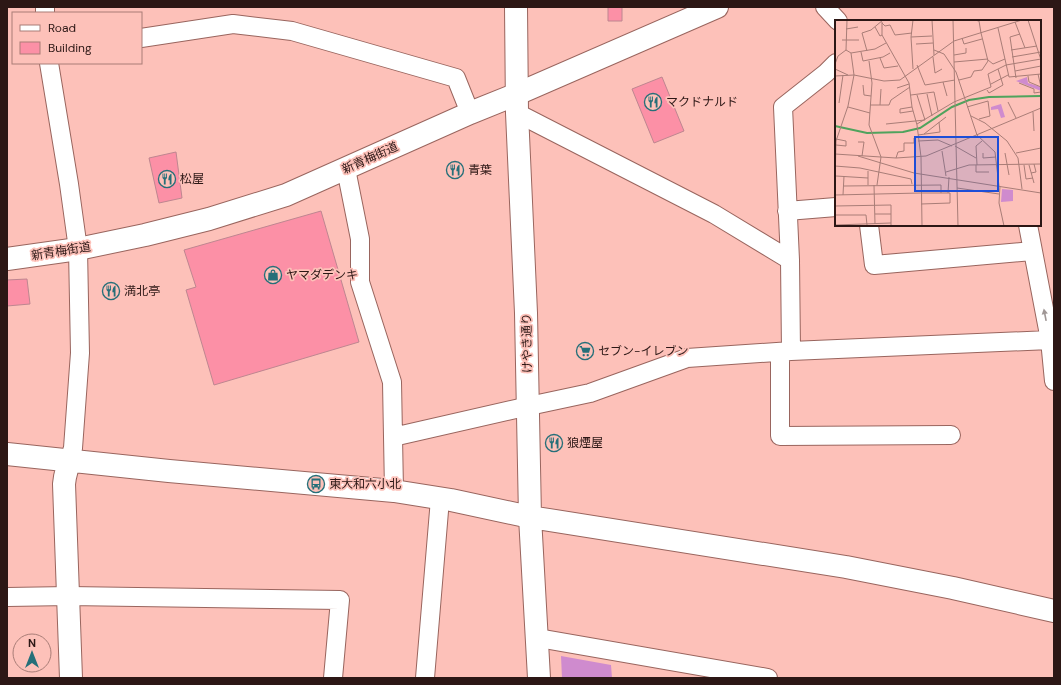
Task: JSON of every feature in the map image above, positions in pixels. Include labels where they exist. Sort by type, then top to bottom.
[{"type":"street","name":"けやき通り","points":[[516,7],[517,103],[529,406],[530,517],[538,638],[539,678]]},
{"type":"street","name":"新青梅街道","points":[[7,259],[78,249],[209,219],[286,195],[470,113],[517,103],[717,7]]},
{"type":"street","points":[[825,7],[837,20]]},
{"type":"street","points":[[142,38],[232,24],[292,31],[456,78],[470,113]]},
{"type":"street","points":[[49,64],[78,249],[80,354],[74,441],[64,484],[71,678]]},
{"type":"street","points":[[835,64],[826,73],[783,107],[790,260],[786,352],[780,436],[951,435]]},
{"type":"street","points":[[517,103],[714,214],[790,260]]},
{"type":"street","points":[[346,169],[360,239],[360,282],[392,382],[394,492]]},
{"type":"street","points":[[787,211],[835,207]]},
{"type":"street","points":[[869,226],[874,265],[1032,251]]},
{"type":"street","points":[[1028,226],[1032,251],[1052,341],[1054,381]]},
{"type":"street","points":[[393,437],[590,393],[687,358],[786,352],[1052,341]]},
{"type":"street","points":[[7,454],[394,492],[451,500],[530,517],[846,567],[953,588],[1054,611]]},
{"type":"street","points":[[425,678],[440,499]]},
{"type":"street","points":[[7,598],[69,596],[340,600],[333,678]]},
{"type":"street","points":[[538,638],[768,678]]},
{"type":"shaded area","points":[[561,656],[611,665],[612,678],[562,678]]},
{"type":"building","points":[[608,7],[622,7],[622,21],[608,21]]},
{"type":"building","points":[[662,77],[684,131],[654,143],[632,89]]},
{"type":"building","points":[[176,152],[182,198],[159,203],[149,158]]},
{"type":"building","points":[[321,211],[359,342],[214,385],[186,290],[196,287],[184,250]]},
{"type":"building","points":[[27,279],[30,304],[7,306],[7,280]]},
{"type":"place","name":"マクドナルド","points":[[653,102]]},
{"type":"place","name":"青葉","points":[[455,170]]},
{"type":"place","name":"松屋","points":[[167,179]]},
{"type":"place","name":"ヤマダデンキ","points":[[273,275]]},
{"type":"place","name":"満北亭","points":[[111,291]]},
{"type":"place","name":"セブン-イレブン","points":[[585,351]]},
{"type":"place","name":"狼煙屋","points":[[554,443]]},
{"type":"place","name":"東大和六小北","points":[[316,484]]}]
